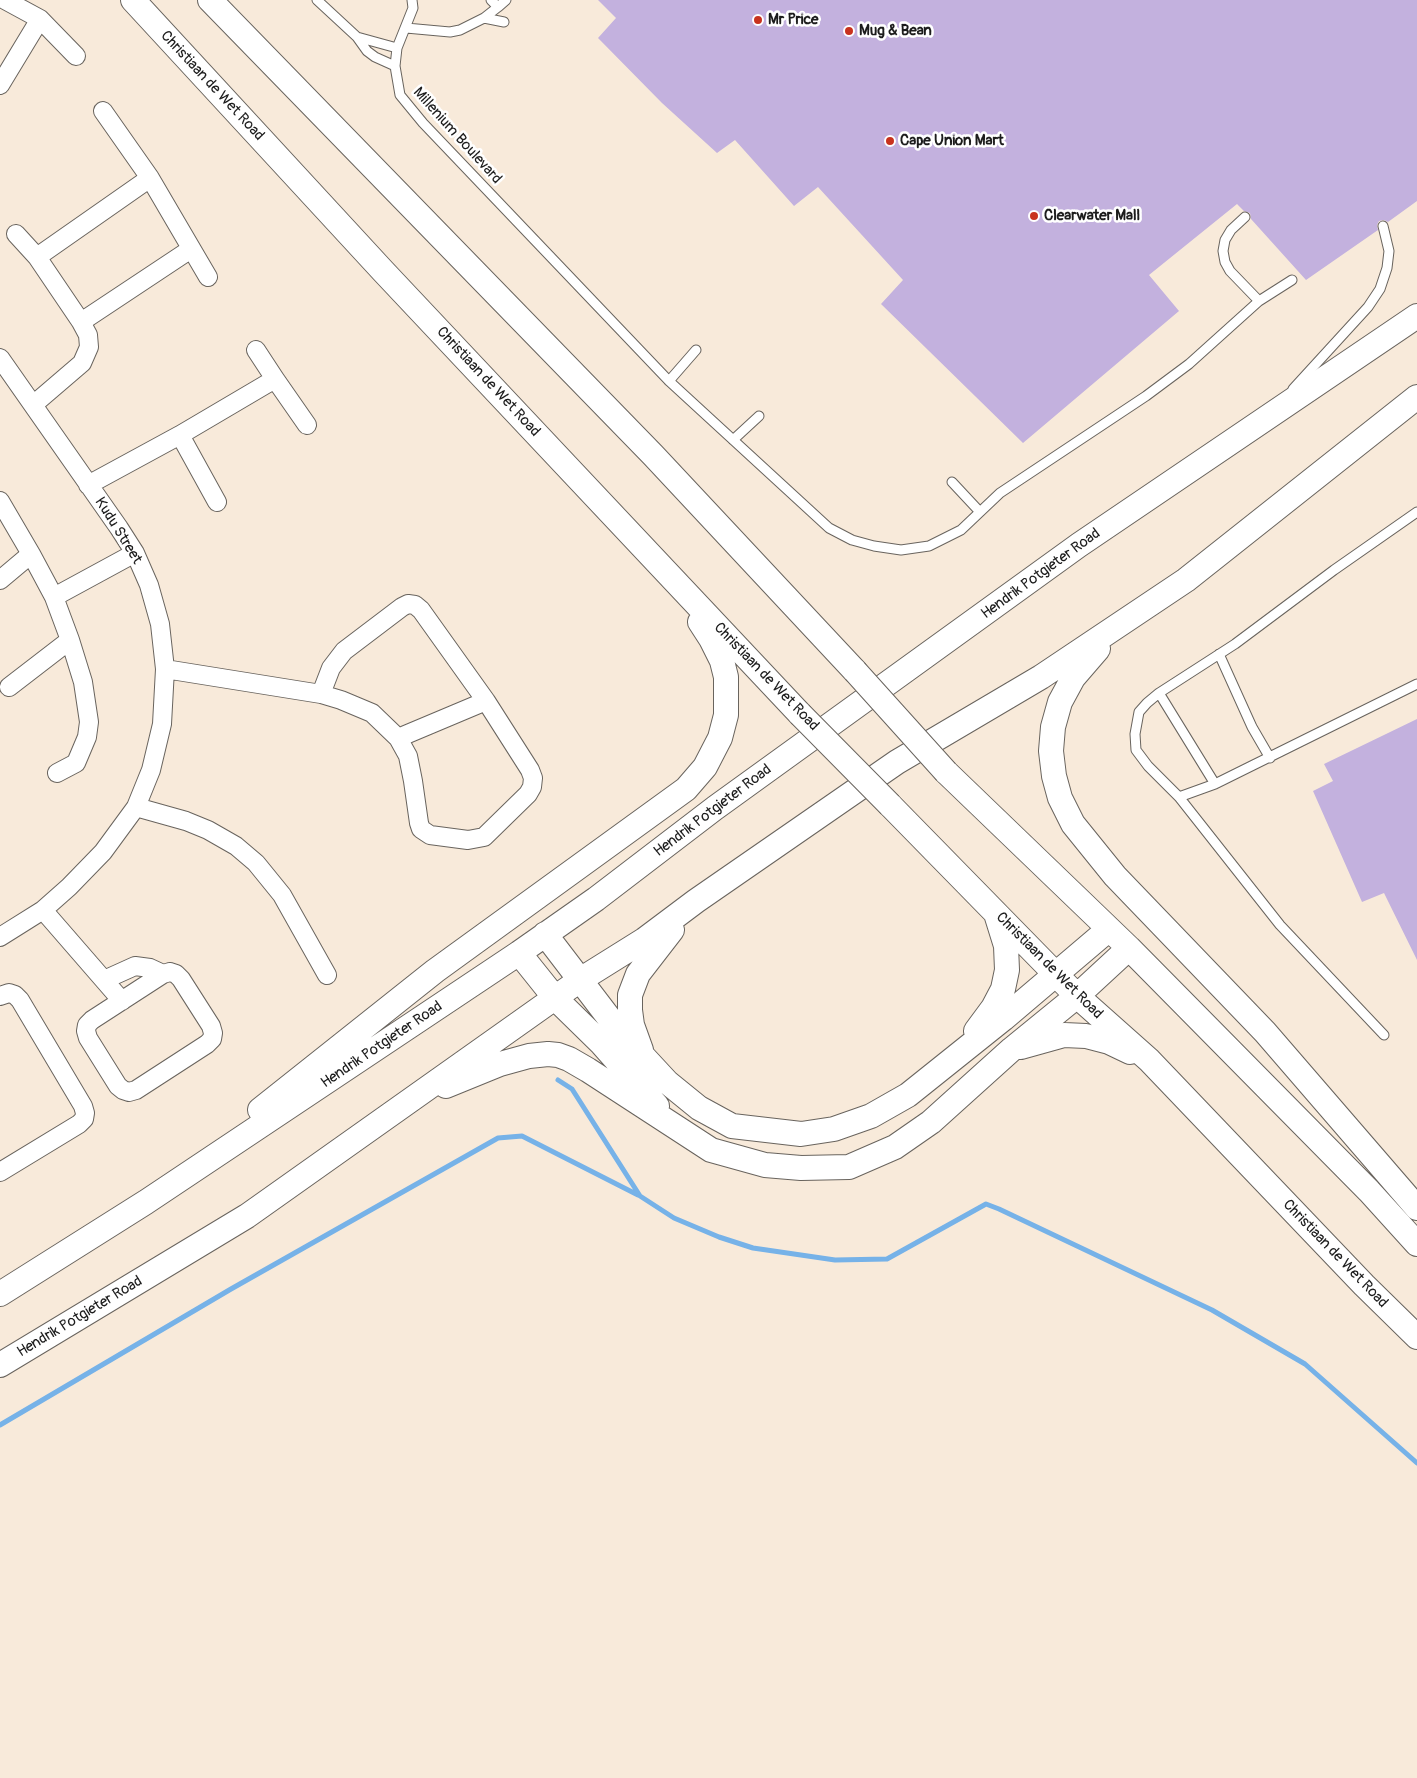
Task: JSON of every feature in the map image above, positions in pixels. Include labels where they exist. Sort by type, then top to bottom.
[{"type":"main road","name":"Christiaan de Wet Road","points":[[133,0],[383,271],[800,714],[1077,996],[1149,1060],[1364,1285],[1417,1337]]},
{"type":"main road","points":[[210,0],[653,455],[855,671],[946,772],[1129,948],[1369,1191],[1417,1244]]},
{"type":"main road","name":"Hendrik Potgieter Road","points":[[0,1294],[146,1202],[519,953],[596,899],[715,808],[1079,545],[1417,316]]},
{"type":"main road","name":"Hendrik Potgieter Road","points":[[0,1365],[247,1216],[580,980],[644,940],[696,901],[897,762],[1041,677],[1186,580],[1417,397]]},
{"type":"main road","points":[[146,1202],[306,1072],[435,971],[686,789],[704,767],[720,738],[726,715],[726,677],[722,661],[712,639],[694,613],[653,567],[634,538]]},
{"type":"main road","points":[[1186,580],[1095,652],[1073,678],[1060,702],[1053,727],[1051,751],[1054,776],[1060,798],[1073,824],[1115,876],[1265,1032],[1417,1208]]},
{"type":"main road","points":[[642,1054],[632,1025],[630,995],[638,974],[696,901]]},
{"type":"main road","points":[[954,1057],[993,1008],[1003,989],[1007,970],[1006,946],[997,914]]},
{"type":"main road","points":[[545,934],[616,1027],[667,1082],[699,1108],[732,1126],[801,1134],[834,1129],[871,1116],[908,1095],[1003,1019],[1109,929]]},
{"type":"main road","points":[[407,1102],[500,1064],[529,1056],[548,1054],[569,1058],[711,1150],[765,1165],[801,1168],[848,1167],[895,1147],[931,1122],[1012,1049],[1077,996],[1129,948]]},
{"type":"main road","points":[[519,953],[555,998],[602,1044],[675,1128]]},
{"type":"main road","points":[[1012,1049],[1064,1035],[1086,1036],[1108,1042],[1149,1060]]},
{"type":"street","points":[[5,0],[40,19],[76,56]]},
{"type":"street","points":[[0,85],[40,19]]},
{"type":"street","points":[[103,111],[150,178],[208,276]]},
{"type":"street","points":[[37,257],[150,178]]},
{"type":"street","points":[[16,234],[37,257],[81,322],[88,336],[89,347],[82,363],[33,405]]},
{"type":"street","points":[[81,322],[191,249]]},
{"type":"street","points":[[256,350],[307,425]]},
{"type":"street","name":"Kudu Street","points":[[0,358],[135,553],[150,586],[160,624],[165,669],[162,724],[151,770],[136,807],[103,852],[69,887],[43,910],[0,937]]},
{"type":"street","points":[[88,485],[180,435],[275,379]]},
{"type":"street","points":[[180,435],[217,502]]},
{"type":"street","points":[[0,501],[32,554],[54,597],[83,682],[89,722],[87,737],[76,762],[58,773]]},
{"type":"street","points":[[54,597],[135,553]]},
{"type":"street","points":[[0,580],[32,554]]},
{"type":"street","points":[[165,669],[321,694],[372,712],[398,738],[408,756],[421,829],[430,835],[468,840],[484,838],[528,794],[532,787],[533,778],[530,770],[486,701],[421,610],[415,606],[408,604],[402,607],[344,651],[331,668],[321,694]]},
{"type":"street","points":[[9,687],[70,640]]},
{"type":"street","points":[[398,738],[486,701]]},
{"type":"street","points":[[136,807],[208,830],[236,846],[256,863],[282,895],[327,975]]},
{"type":"street","points":[[43,910],[122,1000]]},
{"type":"street","points":[[104,980],[135,966],[150,968],[163,974]]},
{"type":"street","points":[[170,972],[176,974],[181,978],[211,1026],[212,1040],[136,1090],[129,1092],[123,1090],[118,1086],[88,1038],[86,1031],[87,1025],[92,1020],[122,1000],[163,974],[170,972]]},
{"type":"street","points":[[0,996],[9,993],[16,995],[20,1000],[83,1106],[85,1113],[84,1119],[79,1124],[0,1172]]},
{"type":"lane","points":[[317,0],[357,37],[367,51],[375,57],[395,66]]},
{"type":"lane","name":"Millenium Boulevard","points":[[412,0],[413,8],[397,48],[395,66],[400,95],[423,122],[670,381],[829,528],[852,540],[901,550],[929,546],[961,530],[1000,493],[1146,396],[1189,364],[1259,300],[1292,280]]},
{"type":"lane","points":[[406,28],[450,32],[460,30],[484,18],[494,3],[506,0]]},
{"type":"lane","points":[[484,18],[504,22]]},
{"type":"lane","points":[[357,37],[397,48]]},
{"type":"lane","points":[[1245,217],[1231,230],[1224,240],[1223,251],[1225,262],[1230,271],[1259,300]]},
{"type":"lane","points":[[1266,418],[1368,308],[1380,289],[1387,268],[1389,251],[1383,226]]},
{"type":"lane","points":[[670,381],[696,350]]},
{"type":"lane","points":[[733,440],[758,416]]},
{"type":"lane","points":[[952,482],[980,512]]},
{"type":"lane","points":[[1384,1035],[1280,925],[1180,797],[1148,766],[1136,750],[1134,734],[1139,712],[1159,693],[1235,644],[1311,586],[1417,512]]},
{"type":"lane","points":[[1219,654],[1249,719],[1270,758]]},
{"type":"lane","points":[[1180,797],[1214,784],[1270,758],[1417,684]]},
{"type":"lane","points":[[1159,693],[1214,784]]},
{"type":"building","name":"Clearwater Mall","points":[[598,0],[1417,0],[1417,201],[1388,222],[1384,220],[1379,221],[1377,225],[1378,230],[1306,280],[1251,219],[1250,213],[1244,211],[1237,204],[1149,275],[1179,311],[1023,443],[881,304],[903,280],[818,187],[794,206],[735,140],[717,153],[662,103],[598,38],[616,18]]},
{"type":"building","points":[[1417,719],[1417,960],[1384,893],[1362,902],[1313,791],[1333,781],[1324,764]]},
{"type":"waterway","points":[[558,1080],[572,1089],[640,1196],[674,1218],[719,1237],[753,1248],[835,1260],[887,1259],[986,1204],[1212,1310],[1305,1364],[1417,1463]]},
{"type":"waterway","points":[[0,1425],[231,1289],[498,1138],[522,1136],[638,1195]]},
{"type":"place","name":"Mr Price","points":[[758,20]]},
{"type":"place","name":"Mug & Bean","points":[[849,31]]},
{"type":"place","name":"Cape Union Mart","points":[[890,141]]},
{"type":"place","name":"Clearwater Mall","points":[[1034,216]]}]
